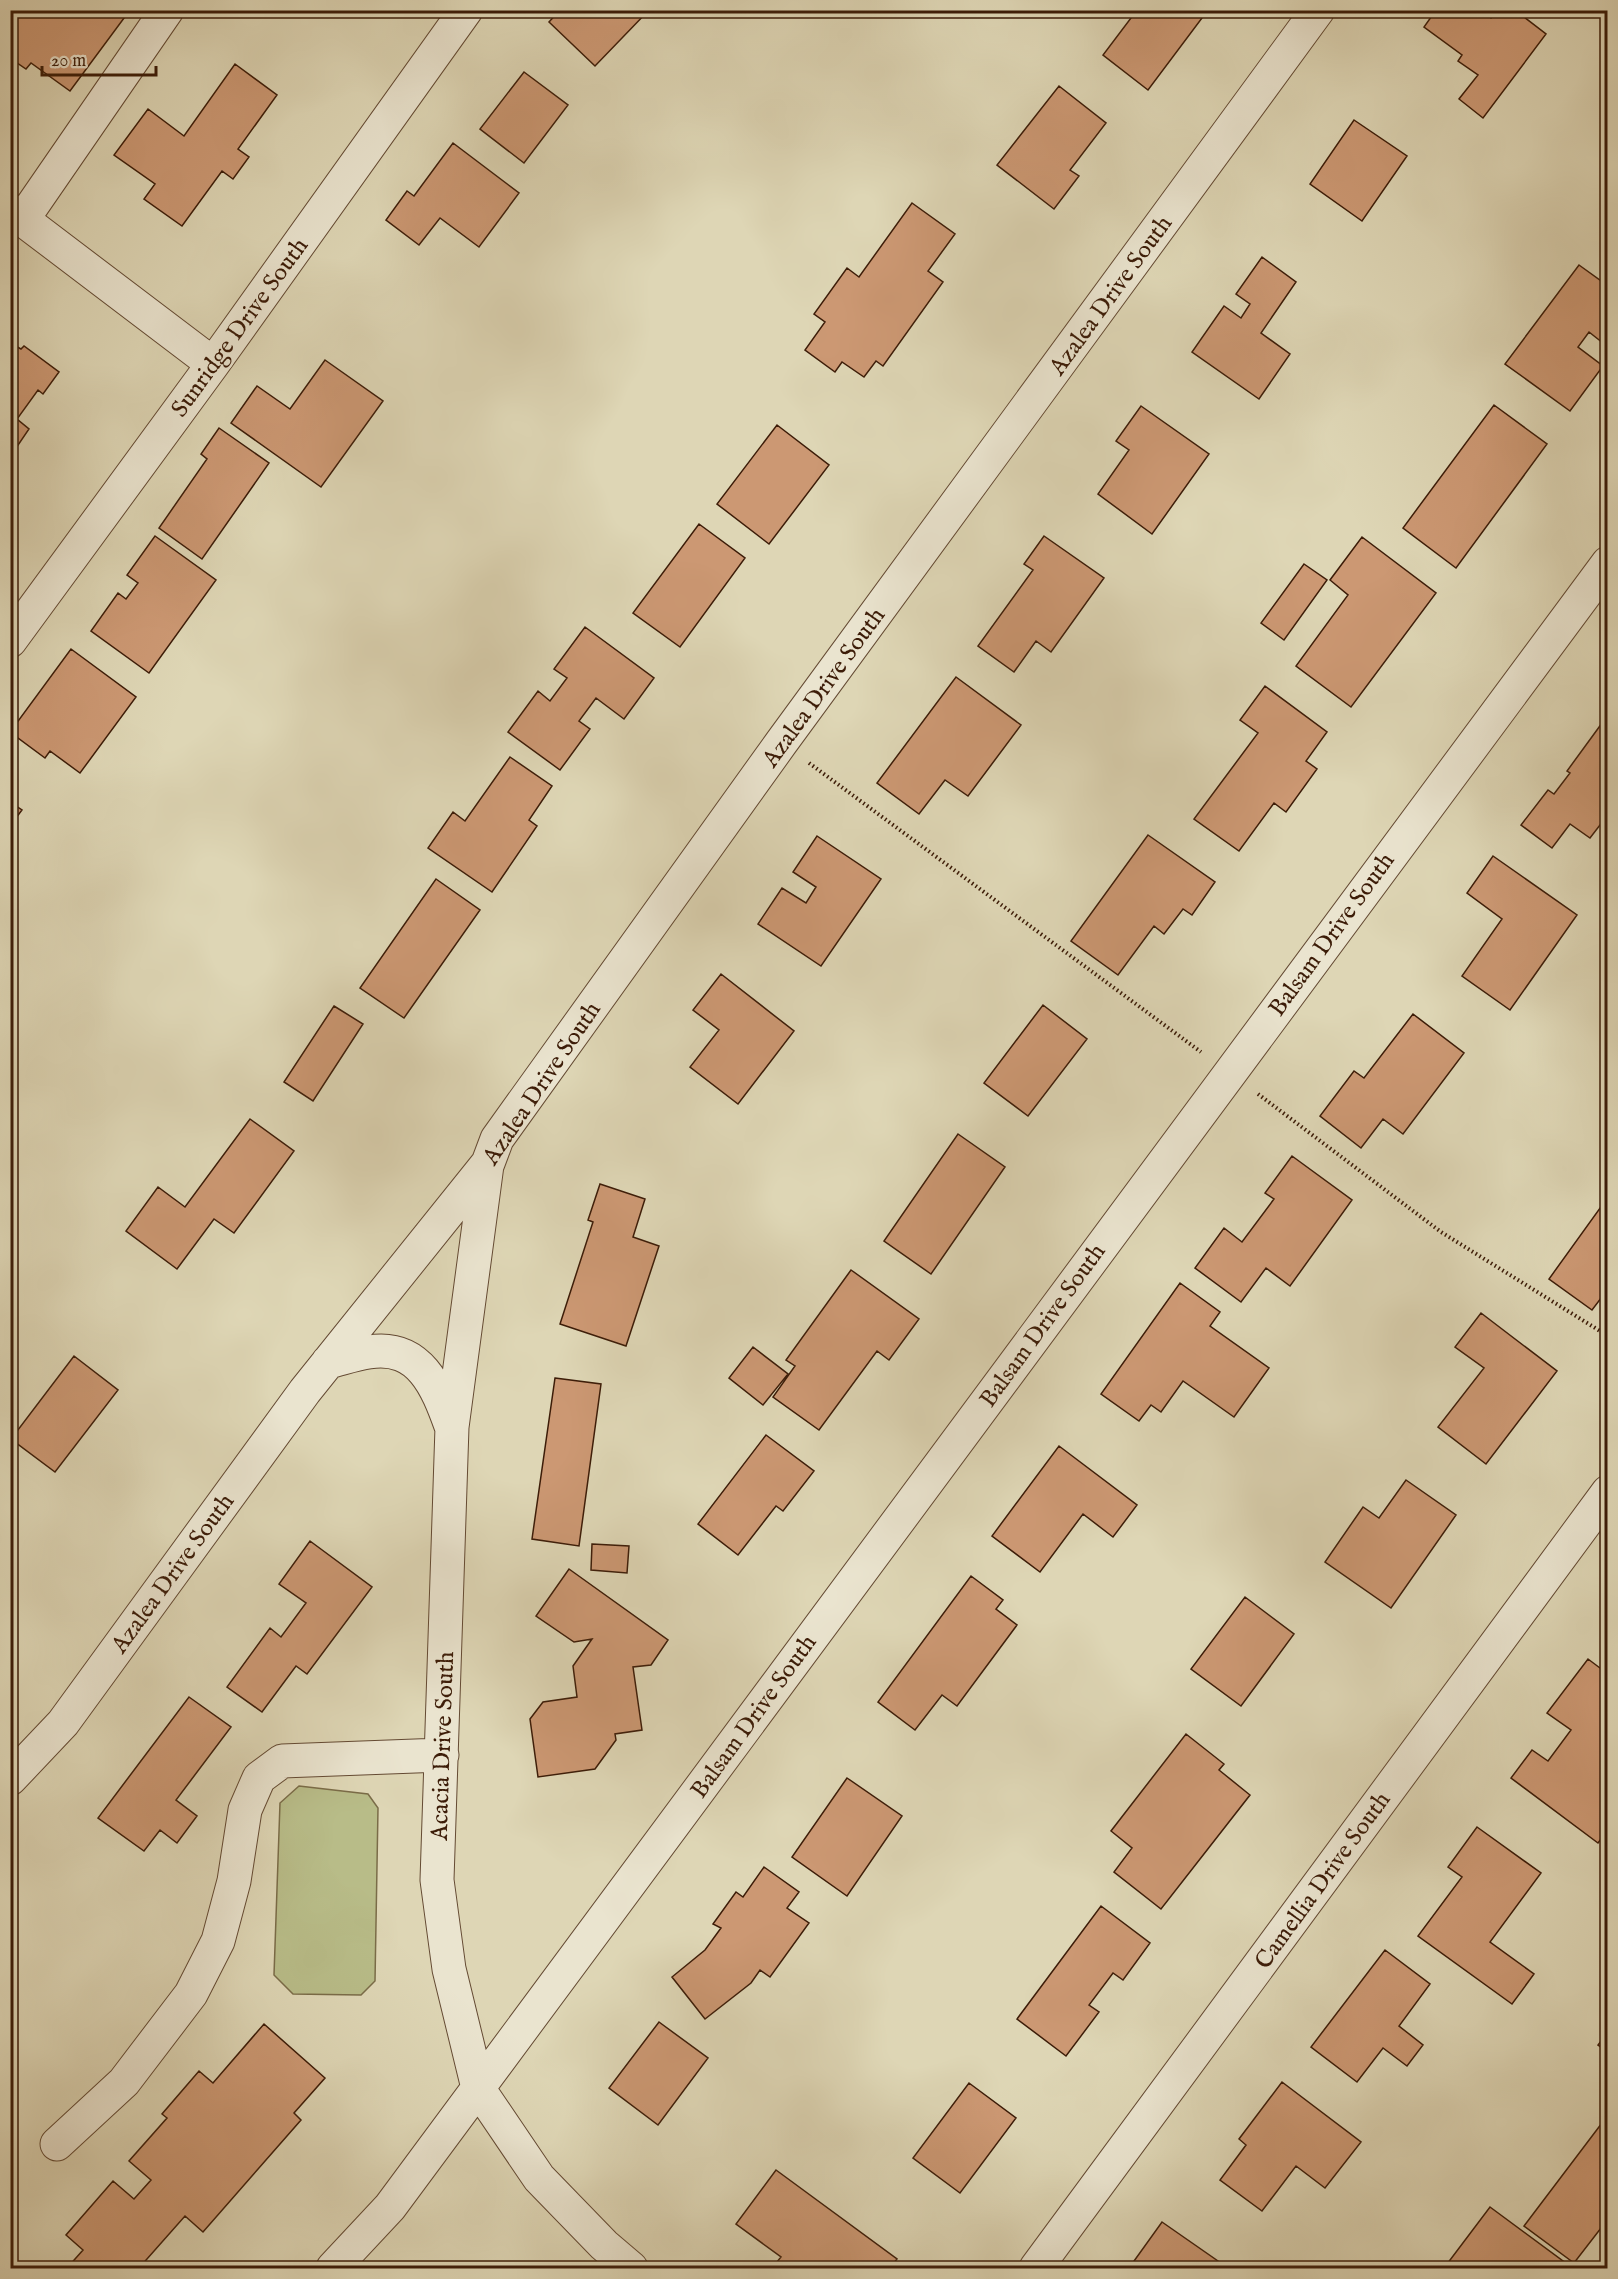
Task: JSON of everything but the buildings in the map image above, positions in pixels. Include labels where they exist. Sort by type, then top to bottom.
[{"type":"street","points":[[167,10],[17,215],[213,364]]},
{"type":"street","name":"Sunridge Drive South","points":[[10,641],[213,364],[466,10]]},
{"type":"street","name":"Azalea Drive South","points":[[10,1779],[63,1723],[304,1391],[488,1163],[497,1139],[781,743],[1318,10]]},
{"type":"street","name":"Balsam Drive South","points":[[333,2268],[390,2207],[1608,563]]},
{"type":"street","name":"Acacia Drive South","points":[[488,1163],[452,1427],[438,1880],[449,1969],[478,2088],[539,2178],[604,2246],[631,2268]]},
{"type":"street","points":[[328,1362],[371,1351],[400,1353],[421,1367],[437,1388],[452,1427]]},
{"type":"street","name":"Camellia Drive South","points":[[1036,2268],[1608,1492]]},
{"type":"street","points":[[57,2144],[124,2082],[191,1994],[218,1941],[234,1881],[245,1810],[259,1778],[282,1761],[442,1755]]},
{"type":"path","points":[[781,743],[1441,1232],[1608,1336]]},
{"type":"green space","points":[[299,1786],[368,1794],[378,1808],[375,1981],[361,1995],[293,1994],[274,1975],[280,1803]]}]
